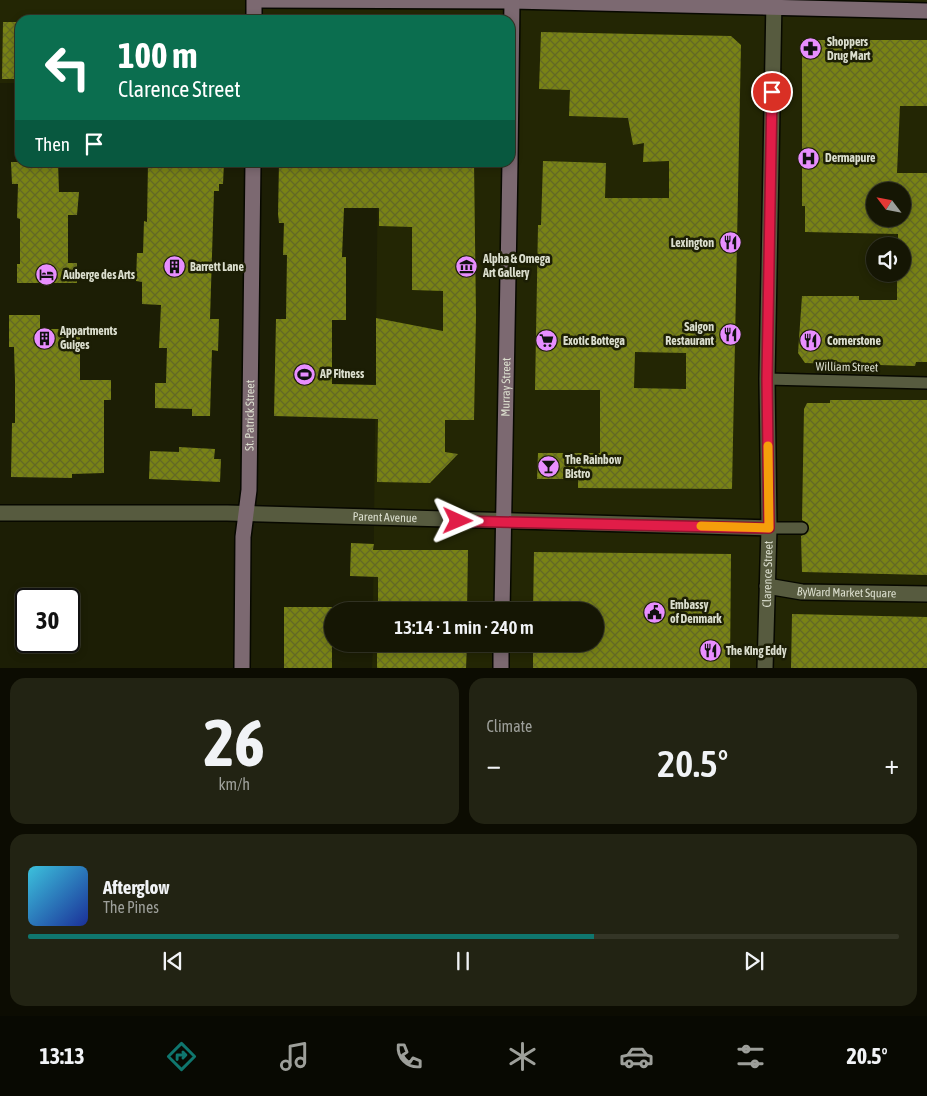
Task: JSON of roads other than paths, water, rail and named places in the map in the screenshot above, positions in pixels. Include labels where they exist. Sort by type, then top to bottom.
[{"type":"main road","points":[[254,15],[256,0],[774,3],[927,11]]},
{"type":"main road","name":"Murray Street","points":[[512,0],[512,15]]},
{"type":"main road","name":"St. Patrick Street","points":[[242,668],[243,537],[249,490],[253,167]]},
{"type":"main road","name":"Murray Street","points":[[502,602],[510,167]]},
{"type":"main road","points":[[501,652],[501,668]]},
{"type":"street","name":"Clarence Street","points":[[765,668],[769,528],[767,379],[774,3]]},
{"type":"street","name":"Parent Avenue","points":[[0,513],[246,514],[769,528]]},
{"type":"street","name":"ByWard Market Square","points":[[767,586],[802,592],[927,594]]},
{"type":"lane","name":"William Street","points":[[767,379],[927,383]]},
{"type":"lane","points":[[769,528],[802,528]]},
{"type":"place","name":"Shoppers Drug Mart","points":[[811,49]]},
{"type":"place","name":"Dermapure","points":[[809,158]]},
{"type":"place","name":"Lexington","points":[[730,243]]},
{"type":"place","name":"Alpha & Omega Art Gallery","points":[[467,266]]},
{"type":"place","name":"Barrett Lane","points":[[174,267]]},
{"type":"place","name":"Auberge des Arts","points":[[47,275]]},
{"type":"place","name":"Saigon Restaurant","points":[[730,334]]},
{"type":"place","name":"Appartments Guiges","points":[[44,338]]},
{"type":"place","name":"Exotic Bottega","points":[[547,341]]},
{"type":"place","name":"Cornerstone","points":[[811,341]]},
{"type":"place","name":"AP Fitness","points":[[304,374]]},
{"type":"place","name":"The Rainbow Bistro","points":[[549,467]]},
{"type":"place","name":"Embassy of Denmark","points":[[654,612]]},
{"type":"place","name":"The King Eddy","points":[[710,651]]}]
